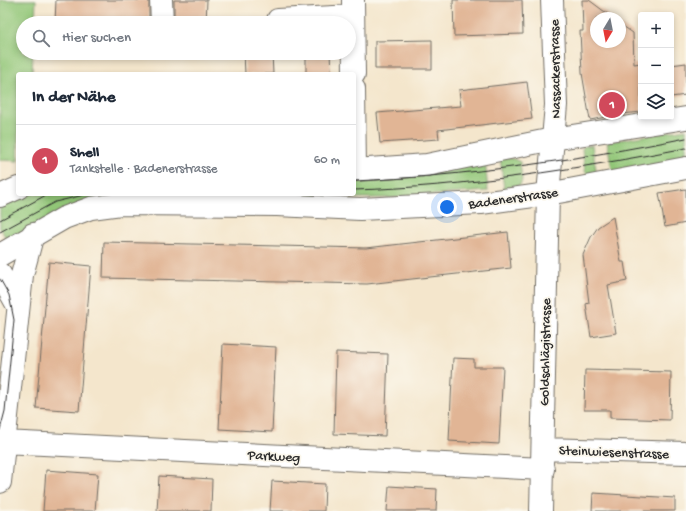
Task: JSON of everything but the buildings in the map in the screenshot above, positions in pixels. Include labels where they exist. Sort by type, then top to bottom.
[{"type":"main road","points":[[161,0],[162,16]]},
{"type":"main road","name":"Nassackerstrasse","points":[[548,194],[556,105],[552,0]]},
{"type":"main road","points":[[303,16],[353,8]]},
{"type":"main road","points":[[354,60],[354,72]]},
{"type":"main road","points":[[356,170],[427,165],[553,139],[686,118]]},
{"type":"main road","name":"Badenerstrasse","points":[[0,255],[33,234],[71,215],[91,208],[121,204],[277,205],[326,208],[390,209],[497,202],[686,168]]},
{"type":"main road","points":[[0,196],[16,189]]},
{"type":"main road","name":"Goldschlägistrasse","points":[[541,511],[548,194]]},
{"type":"main road","points":[[0,482],[3,431],[23,268],[33,234]]},
{"type":"main road","points":[[0,274],[18,306]]},
{"type":"main road","name":"Parkweg","points":[[3,431],[543,459]]},
{"type":"main road","name":"Steinwiesenstrasse","points":[[543,459],[686,453]]},
{"type":"green space","points":[[0,0],[36,0],[35,16],[16,16],[16,60],[33,60],[32,72],[16,72],[16,161],[0,160]]},
{"type":"green space","points":[[686,129],[686,162],[613,175],[607,142]]},
{"type":"green space","points":[[592,145],[597,176],[587,174],[585,171],[582,149],[584,146]]},
{"type":"green space","points":[[500,157],[514,159],[520,162],[522,180],[520,185],[504,189]]},
{"type":"green space","points":[[485,160],[488,191],[389,198],[124,198],[9,243],[0,228],[0,203],[16,195],[356,196],[356,175]]},
{"type":"tram line","points":[[356,181],[396,179],[521,166],[686,138]]},
{"type":"tram line","points":[[356,190],[438,185],[521,176],[686,148]]},
{"type":"tram line","points":[[0,220],[44,196]]},
{"type":"tram line","points":[[0,232],[55,202],[80,196]]},
{"type":"tram line","points":[[0,279],[9,295],[14,320],[5,411],[0,430]]},
{"type":"place","name":"Shell","points":[[612,105]]}]
